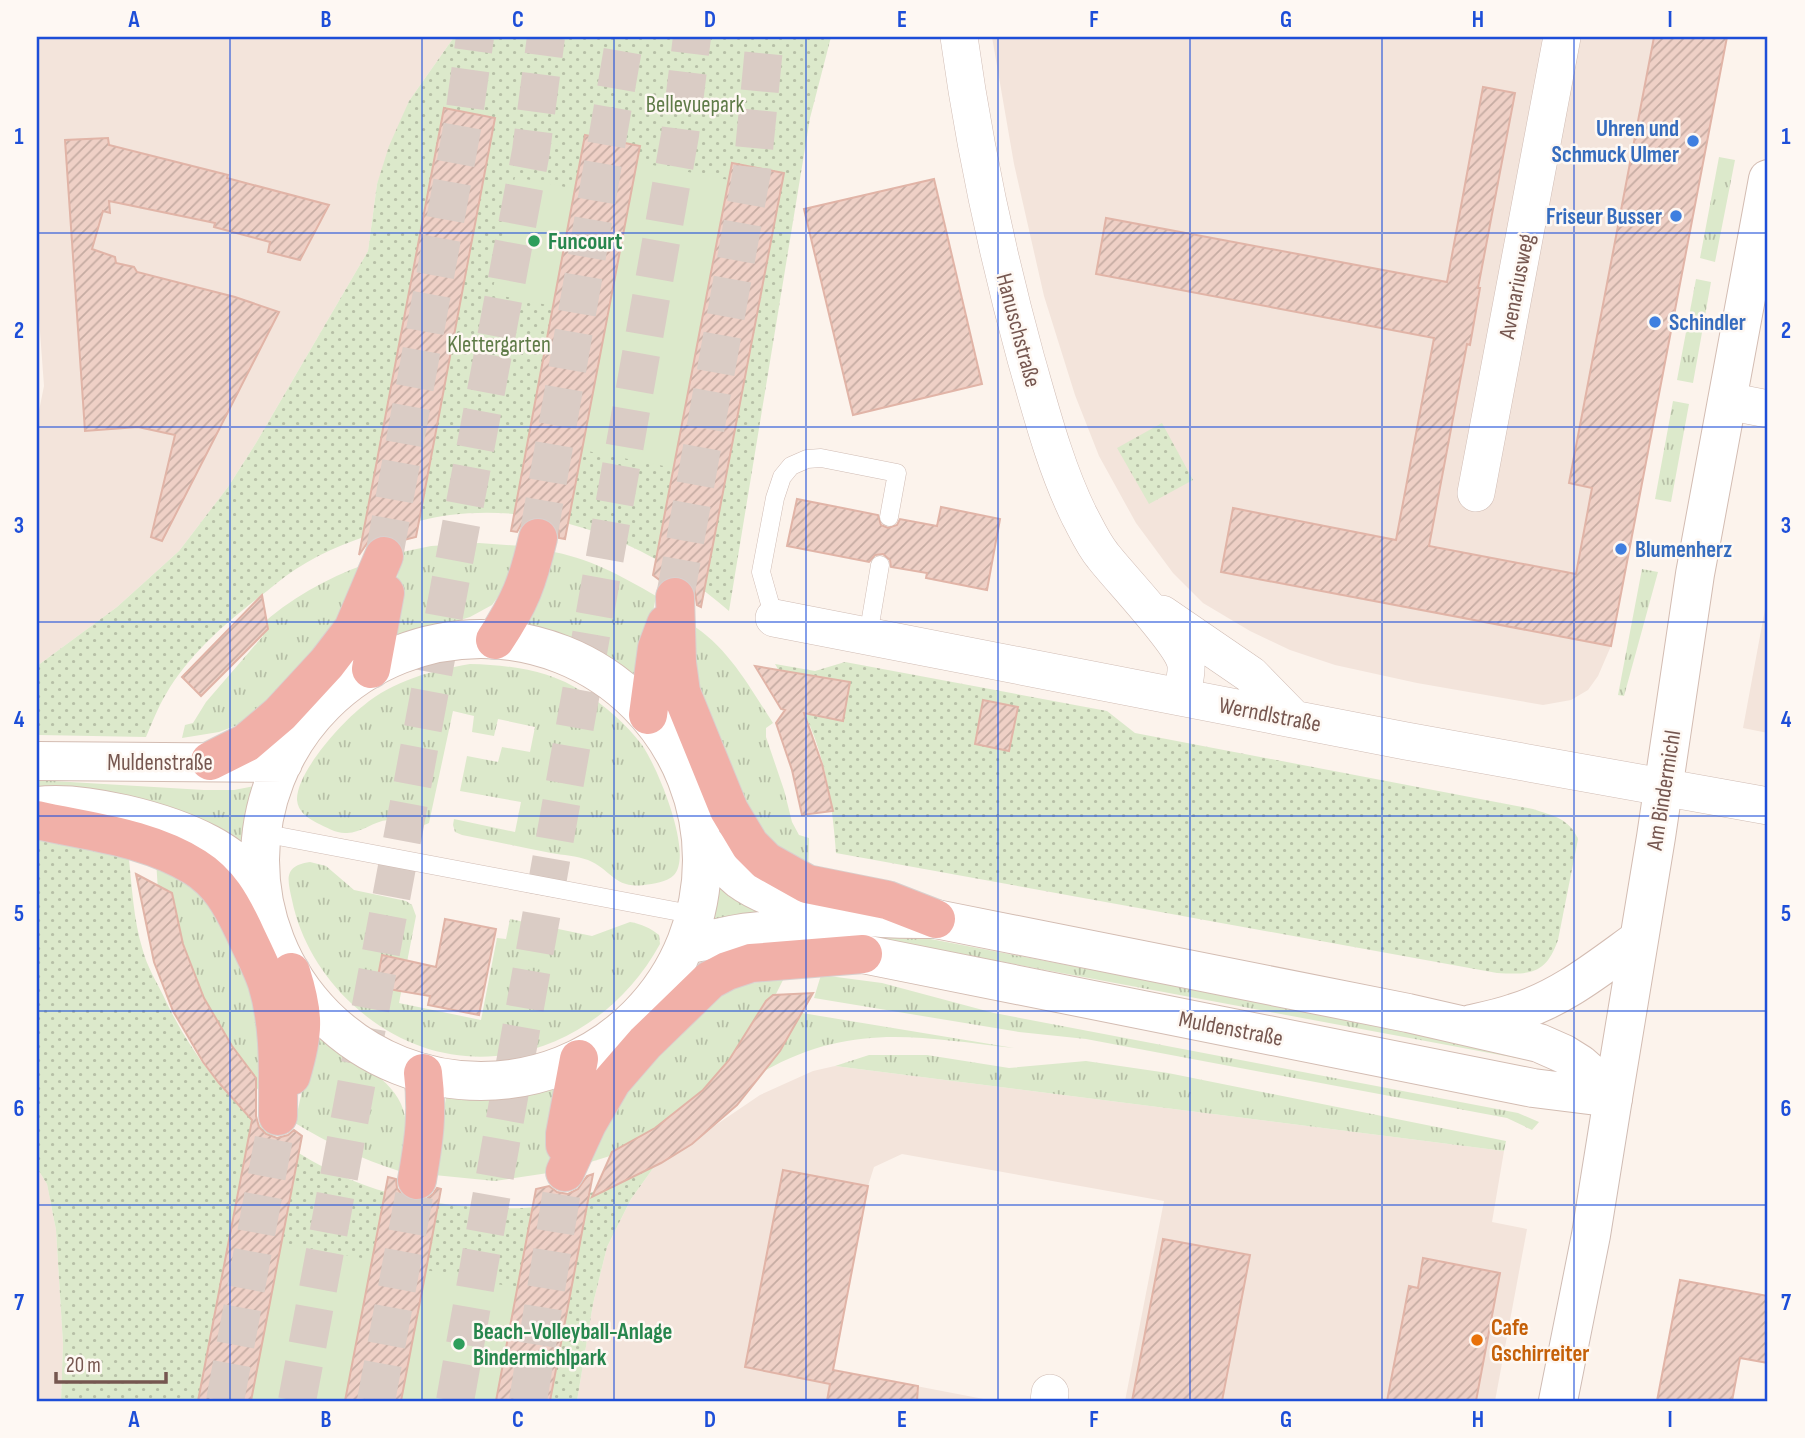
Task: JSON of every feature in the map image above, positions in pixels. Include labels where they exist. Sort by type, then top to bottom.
[{"type":"highway","points":[[495,640],[524,591],[538,538]]},
{"type":"highway","points":[[210,761],[246,743],[280,715],[334,654],[360,616],[384,556],[385,598],[371,668]]},
{"type":"highway","points":[[648,715],[657,648],[675,597],[677,663],[681,692],[729,810],[750,845],[766,861],[807,884],[887,900],[936,919]]},
{"type":"highway","points":[[37,821],[99,831],[154,848],[195,867],[212,879],[224,893],[250,945],[274,1010],[278,1059],[278,1116],[298,1051],[303,1024],[301,1003],[291,972]]},
{"type":"highway","points":[[579,1059],[565,1134],[565,1172],[587,1124],[612,1082],[645,1042],[710,979],[751,963],[863,954]]},
{"type":"highway","points":[[417,1180],[425,1138],[427,1108],[423,1073]]},
{"type":"main road","name":"Am Bindermichl","points":[[1558,1401],[1591,1235],[1664,787],[1695,574],[1768,178]]},
{"type":"main road","points":[[463,640],[495,640],[552,651],[579,662],[604,676],[648,715],[679,761],[690,787],[698,813],[702,841],[702,877],[691,930],[671,973],[646,1007],[607,1042],[579,1059],[550,1071],[519,1078],[486,1081],[423,1073],[372,1052],[349,1037],[309,999],[291,972],[270,923],[261,882],[262,833],[271,791],[283,763],[311,719],[349,683],[371,668],[400,654],[463,640]]},
{"type":"main road","name":"Muldenstraße","points":[[37,761],[283,763]]},
{"type":"main road","name":"Muldenstraße","points":[[37,806],[58,803],[103,810],[181,832],[228,856],[261,882]]},
{"type":"main road","points":[[702,841],[739,879],[757,891],[779,899],[885,920],[936,919],[1539,1043],[1564,1054],[1597,1079],[1613,1098]]},
{"type":"main road","name":"Muldenstraße","points":[[691,930],[743,933],[767,931],[804,935],[863,954],[1533,1088],[1613,1098]]},
{"type":"main road","points":[[1466,1026],[1537,1004],[1587,977],[1639,939]]},
{"type":"street","name":"Hanuschstraße","points":[[959,37],[984,187],[1007,289],[1037,397],[1078,513],[1101,554],[1173,641],[1186,663],[1181,696]]},
{"type":"street","name":"Avenariusweg","points":[[1476,493],[1562,37]]},
{"type":"street","points":[[1727,401],[1768,409]]},
{"type":"street","name":"Hanuschstraße","points":[[1140,600],[1251,675],[1294,719]]},
{"type":"street","name":"Werndlstraße","points":[[774,618],[1294,719],[1768,806]]},
{"type":"lane","points":[[774,618],[761,572],[775,498],[782,477],[791,466],[807,458],[821,458],[897,473],[889,517]]},
{"type":"lane","points":[[867,636],[880,565]]},
{"type":"lane","points":[[262,833],[691,930]]},
{"type":"shaded area","points":[[37,37],[454,37],[409,101],[377,184],[368,251],[228,487],[179,551],[117,607],[37,666],[37,421],[44,386],[37,291]]},
{"type":"shaded area","points":[[992,37],[1727,37],[1611,646],[1598,676],[1588,690],[1571,700],[1543,705],[1417,683],[1335,665],[1290,650],[1250,631],[1203,603],[1173,573],[1136,523],[1099,456],[1075,395],[1044,296],[1014,164]]},
{"type":"shaded area","points":[[1768,593],[1768,733],[1743,728]]},
{"type":"shaded area","points":[[835,1066],[1504,1151],[1492,1222],[1527,1229],[1495,1401],[1125,1401],[1164,1201],[902,1154],[874,1167],[868,1186],[833,1370],[994,1401],[577,1401],[593,1304],[607,1247],[631,1199],[654,1167],[760,1095],[813,1071]]},
{"type":"shaded area","points":[[37,1168],[47,1184],[56,1230],[63,1344],[61,1401],[37,1401]]},
{"type":"green space","points":[[454,37],[831,37],[810,118],[729,611],[668,566],[600,533],[526,515],[488,513],[436,517],[343,545],[307,562],[286,576],[232,619],[196,654],[166,694],[146,737],[39,735],[37,666],[117,607],[179,551],[228,487],[256,443],[368,251],[377,184],[389,146],[409,101]]},
{"type":"green space","points":[[1719,157],[1735,160],[1715,262],[1700,258]]},
{"type":"green space","points":[[637,162],[729,180],[674,468],[582,450]]},
{"type":"green space","name":"Funcourt","points":[[515,177],[575,189],[553,306],[492,294]]},
{"type":"green space","points":[[1696,279],[1711,282],[1693,383],[1677,380]]},
{"type":"green space","points":[[1673,401],[1689,404],[1671,502],[1655,499]]},
{"type":"green space","points":[[1162,423],[1193,480],[1149,504],[1117,448]]},
{"type":"green space","points":[[479,543],[521,546],[503,590],[492,605],[470,617],[404,638],[383,649],[402,552],[431,546]]},
{"type":"green space","points":[[548,551],[590,563],[656,596],[639,688],[583,650],[553,637],[520,628]]},
{"type":"green space","points":[[366,564],[351,613],[254,719],[219,732],[182,738],[185,725],[193,723],[206,702],[263,636],[259,627],[309,590]]},
{"type":"green space","points":[[1642,569],[1658,572],[1624,696],[1618,695]]},
{"type":"green space","points":[[690,624],[726,655],[773,723],[766,728],[766,737],[792,822],[799,835],[809,838],[808,876],[767,847],[694,699]]},
{"type":"green space","points":[[845,662],[1107,711],[1135,733],[1533,809],[1554,816],[1570,826],[1578,839],[1558,940],[1548,960],[1536,970],[1497,973],[836,853],[829,793],[819,750],[806,717],[775,664],[815,671]]},
{"type":"green space","points":[[470,664],[514,667],[557,678],[608,709],[629,730],[649,756],[671,810],[680,849],[679,864],[674,875],[656,883],[626,884],[584,859],[455,832],[454,819],[515,832],[521,802],[460,791],[467,756],[498,762],[502,747],[530,752],[535,727],[498,719],[494,736],[472,732],[474,716],[453,711],[429,823],[414,825],[388,820],[343,833],[317,823],[301,811],[297,800],[304,776],[322,749],[354,714],[375,697],[400,683]]},
{"type":"green space","points":[[37,780],[204,790],[234,790],[260,785],[250,819],[247,859],[37,789]]},
{"type":"green space","points":[[37,836],[128,851],[135,914],[145,957],[187,1039],[215,1079],[247,1114],[284,1143],[324,1168],[368,1186],[414,1199],[464,1206],[514,1208],[544,1206],[572,1199],[654,1167],[631,1199],[607,1247],[593,1304],[577,1401],[61,1401],[63,1344],[56,1230],[47,1184],[37,1168]]},
{"type":"green space","points":[[156,860],[203,891],[259,999],[264,1096],[203,1022],[158,891]]},
{"type":"green space","points":[[310,862],[326,866],[354,890],[406,901],[412,905],[416,916],[399,1003],[481,1020],[497,938],[506,939],[510,919],[592,936],[630,922],[642,925],[659,935],[660,944],[633,983],[600,1015],[561,1038],[520,1052],[477,1057],[434,1050],[392,1033],[352,1004],[322,970],[301,929],[289,885],[289,874],[292,870]]},
{"type":"green space","points":[[718,884],[774,909],[1496,1047],[1543,1063],[773,919],[710,922]]},
{"type":"green space","points":[[821,975],[882,983],[994,1013],[1518,1113],[1539,1122],[1532,1130],[1507,1118],[1086,1039],[1019,1032],[814,998]]},
{"type":"green space","points":[[784,978],[722,1083],[636,1148],[584,1164],[612,1104],[706,998],[747,984]]},
{"type":"green space","points":[[802,1013],[1014,1048],[916,1038],[857,1039],[796,1055],[764,1071]]},
{"type":"green space","points":[[316,1027],[340,1049],[382,1079],[398,1098],[406,1123],[399,1171],[345,1150],[295,1123]]},
{"type":"green space","points":[[869,1055],[927,1055],[1009,1068],[1086,1061],[1168,1073],[1506,1141],[1504,1151],[835,1066]]},
{"type":"green space","points":[[564,1079],[548,1173],[495,1181],[434,1175],[447,1091],[482,1096],[516,1094]]},
{"type":"green space","points":[[281,1243],[372,1260],[345,1401],[251,1401]]},
{"type":"green space","name":"Beach-Volleyball-Anlage Bindermichlpark","points":[[426,1270],[517,1288],[496,1401],[401,1401]]},
{"type":"building","points":[[1654,37],[1727,37],[1611,646],[1221,572],[1233,508],[1396,540],[1434,338],[1096,274],[1106,218],[1447,282],[1483,87],[1515,93],[1478,288],[1470,345],[1467,344],[1429,546],[1576,574],[1592,488],[1569,483]]},
{"type":"building","points":[[444,108],[495,118],[416,537],[400,541],[381,534],[370,539],[359,555]]},
{"type":"building","points":[[585,135],[640,146],[565,539],[559,538],[559,531],[554,523],[542,517],[531,517],[522,523],[517,532],[511,531]]},
{"type":"building","points":[[108,138],[109,145],[228,175],[227,178],[329,205],[300,260],[268,252],[270,242],[214,227],[215,223],[109,201],[110,213],[103,211],[92,249],[115,257],[116,263],[134,267],[137,272],[235,297],[279,312],[162,541],[151,537],[175,435],[138,427],[85,431],[65,140]]},
{"type":"building","points":[[732,163],[784,173],[701,607],[697,605],[694,586],[686,578],[674,575],[661,581],[653,575]]},
{"type":"building","points":[[934,179],[982,384],[853,415],[804,209]]},
{"type":"building","points":[[797,499],[878,515],[881,525],[888,528],[897,525],[900,519],[937,526],[941,507],[1000,519],[987,590],[926,578],[927,573],[891,567],[890,560],[883,554],[875,555],[869,562],[787,546]]},
{"type":"building","points":[[262,595],[268,629],[201,696],[182,677]]},
{"type":"building","points":[[755,666],[850,682],[843,721],[804,713],[822,764],[833,811],[802,815],[792,770],[776,723],[785,710],[781,709]]},
{"type":"building","points":[[983,700],[1018,707],[1009,751],[975,744]]},
{"type":"building","points":[[136,874],[172,893],[183,944],[204,998],[232,1046],[256,1078],[256,1116],[259,1127],[266,1134],[277,1138],[294,1130],[302,1136],[251,1401],[198,1401],[252,1120],[203,1062],[173,1011],[154,962]]},
{"type":"building","points":[[445,919],[496,929],[479,1015],[428,1005],[430,996],[376,987],[382,955],[436,967]]},
{"type":"building","points":[[813,993],[780,1051],[737,1105],[692,1144],[661,1163],[592,1197],[612,1152],[655,1128],[703,1090],[729,1060],[766,1001],[773,995]]},
{"type":"building","points":[[783,1170],[868,1186],[833,1370],[918,1386],[917,1401],[827,1401],[830,1384],[745,1367]]},
{"type":"building","points":[[593,1174],[550,1401],[496,1401],[536,1189],[549,1186],[557,1192],[568,1194],[578,1189],[587,1176]]},
{"type":"building","points":[[388,1177],[396,1179],[397,1188],[403,1196],[413,1201],[425,1200],[437,1188],[441,1189],[401,1401],[345,1401]]},
{"type":"building","points":[[1163,1239],[1250,1255],[1222,1401],[1132,1401]]},
{"type":"building","points":[[1423,1258],[1500,1273],[1476,1401],[1387,1401],[1409,1286],[1418,1288]]},
{"type":"building","points":[[1680,1280],[1768,1296],[1768,1363],[1740,1358],[1732,1401],[1657,1401]]},
{"type":"tunnel","points":[[384,556],[463,123],[475,37]]},
{"type":"tunnel","points":[[297,1401],[531,151],[546,37]]},
{"type":"tunnel","points":[[538,538],[625,37]]},
{"type":"tunnel","points":[[455,1401],[680,135],[692,37]]},
{"type":"tunnel","points":[[675,597],[752,171],[765,37]]},
{"type":"tunnel","points":[[225,1401],[278,1116]]},
{"type":"tunnel","points":[[528,1401],[565,1172]]},
{"type":"tunnel","points":[[376,1401],[417,1180]]},
{"type":"place","name":"Uhren und Schmuck Ulmer","points":[[1693,141]]},
{"type":"place","name":"Friseur Busser","points":[[1676,216]]},
{"type":"place","name":"Funcourt","points":[[534,241]]},
{"type":"place","name":"Schindler","points":[[1655,322]]},
{"type":"place","name":"Blumenherz","points":[[1621,549]]},
{"type":"place","name":"Cafe Gschirreiter","points":[[1477,1340]]},
{"type":"place","name":"Beach-Volleyball-Anlage Bindermichlpark","points":[[459,1344]]},
{"type":"park label","name":"Bellevuepark","points":[[695,104]]},
{"type":"park label","name":"Klettergarten","points":[[499,344]]}]
